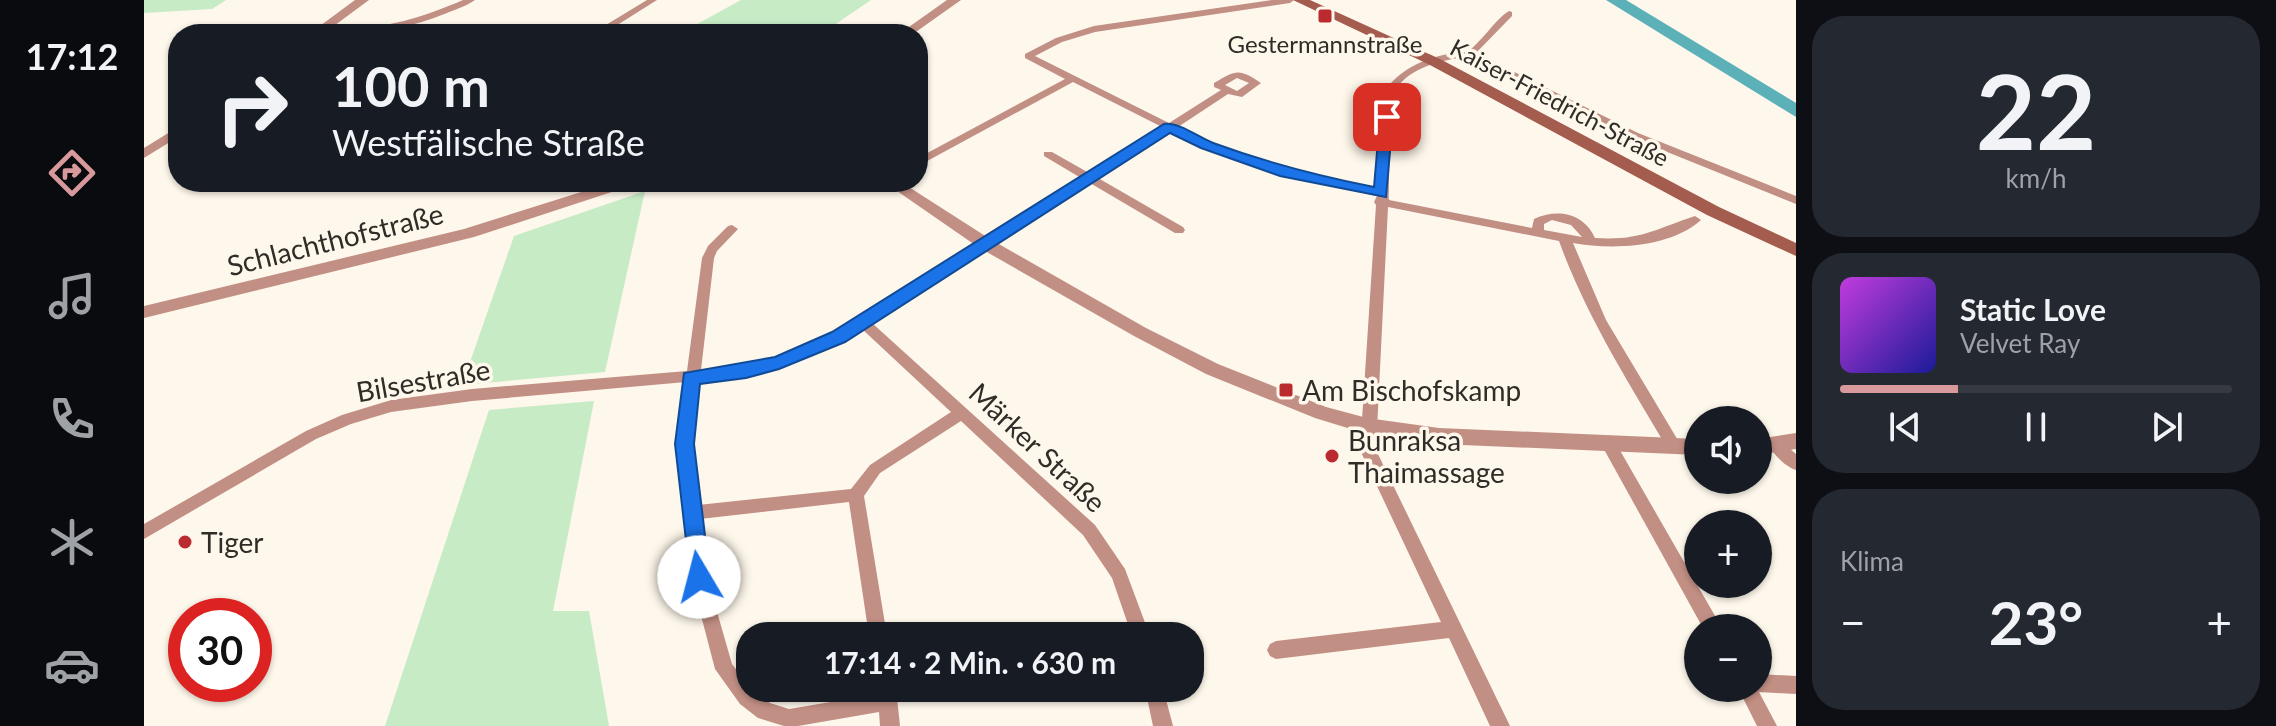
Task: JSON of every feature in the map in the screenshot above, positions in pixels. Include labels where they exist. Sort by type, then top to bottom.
[{"type":"main road","name":"Kaiser-Friedrich-Straße","points":[[1299,0],[1435,62],[1713,211],[1796,250]]},
{"type":"street","points":[[329,24],[363,0]]},
{"type":"street","points":[[407,24],[471,0]]},
{"type":"street","points":[[613,24],[653,0]]},
{"type":"street","points":[[920,24],[955,0]]},
{"type":"street","points":[[1290,0],[1094,29],[1059,40],[1028,56],[1206,145],[1285,173],[1380,198],[1565,239],[1621,245],[1658,238],[1695,220]]},
{"type":"street","points":[[1470,54],[1509,14]]},
{"type":"street","points":[[1500,726],[1368,450],[1380,198],[1389,92],[1393,83],[1406,74],[1451,55],[1470,54],[1634,135],[1796,200]]},
{"type":"street","points":[[928,158],[1072,79]]},
{"type":"street","name":"Bilsestraße","points":[[144,532],[311,435],[347,419],[391,406],[472,395],[746,371],[819,346],[863,322],[1228,90]]},
{"type":"street","points":[[144,154],[168,138]]},
{"type":"street","points":[[1048,154],[1179,230]]},
{"type":"street","name":"Schlachthofstraße","points":[[144,312],[512,221],[598,192]]},
{"type":"street","points":[[906,192],[984,243],[1212,369],[1322,413],[1367,426],[1439,436],[1684,447]]},
{"type":"street","points":[[1538,233],[1538,222],[1542,218],[1559,216],[1585,229],[1590,242]]},
{"type":"street","points":[[732,229],[708,258],[685,444],[699,577],[724,669],[736,684]]},
{"type":"street","points":[[1565,239],[1574,268],[1600,320],[1674,447]]},
{"type":"street","name":"Märker Straße","points":[[863,322],[1089,530],[1119,574],[1136,622]]},
{"type":"street","points":[[876,622],[856,495],[875,469],[961,413]]},
{"type":"street","points":[[1609,444],[1705,614]]},
{"type":"street","points":[[1777,445],[1796,464]]},
{"type":"street","points":[[691,513],[856,495]]},
{"type":"street","points":[[1276,650],[1453,629]]},
{"type":"street","points":[[1772,684],[1796,685]]},
{"type":"street","points":[[753,702],[765,711],[789,718],[855,702]]},
{"type":"street","points":[[888,702],[890,726]]},
{"type":"street","points":[[1157,702],[1163,726]]},
{"type":"street","points":[[1754,702],[1767,726]]},
{"type":"green space","points":[[144,0],[226,0],[212,9],[144,13]]},
{"type":"green space","points":[[741,0],[871,0],[836,24],[697,24]]},
{"type":"green space","points":[[645,192],[605,372],[462,385],[514,236]]},
{"type":"green space","points":[[594,401],[553,611],[589,611],[609,726],[385,726],[489,410]]},
{"type":"waterway","points":[[1614,0],[1796,111]]},
{"type":"place","name":"Gestermannstraße","points":[[1325,16]]},
{"type":"place","name":"Am Bischofskamp","points":[[1286,390]]},
{"type":"place","name":"Bunraksa Thaimassage","points":[[1332,456]]},
{"type":"place","name":"Tiger","points":[[185,542]]},
{"type":"route","points":[[699,577],[685,444],[691,378],[746,371],[779,362],[838,337],[1169,127],[1206,145],[1285,173],[1381,193],[1387,117]]}]
